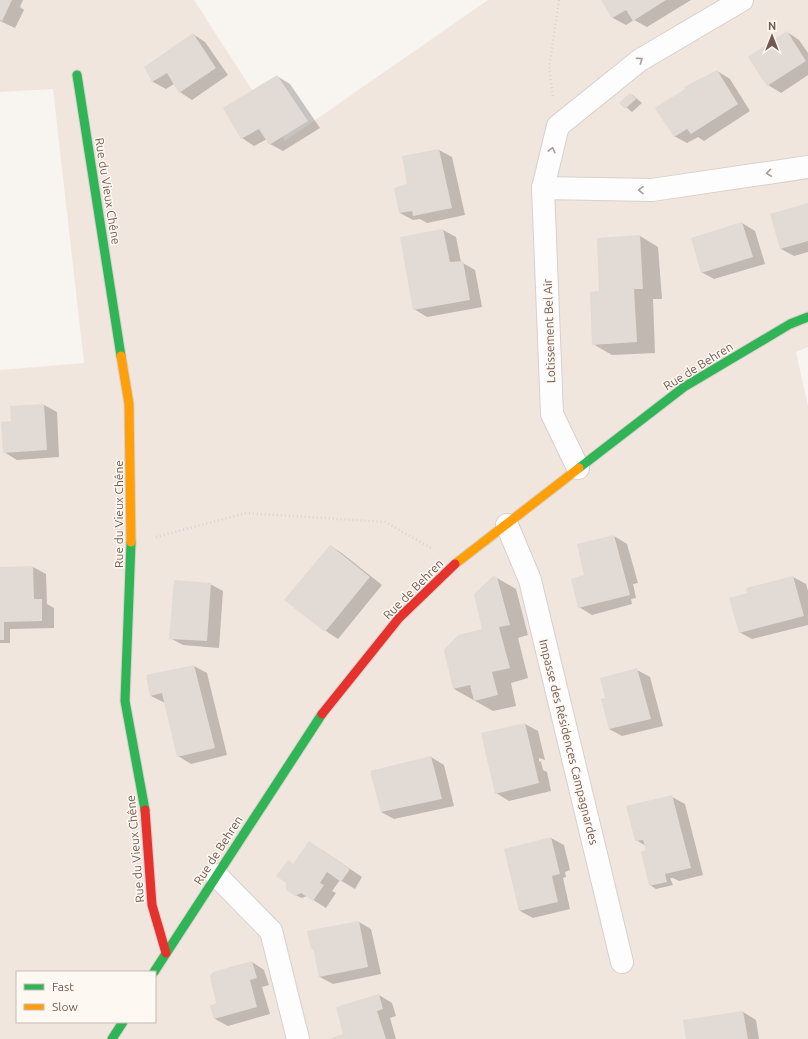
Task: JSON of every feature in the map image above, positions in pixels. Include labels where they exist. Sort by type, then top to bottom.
[{"type":"street","points":[[558,126],[640,60],[742,0]]},
{"type":"street","name":"Rue du Vieux Chêne","points":[[77,74],[129,404],[131,544],[125,701],[146,808],[152,905],[166,953]]},
{"type":"street","name":"Lotissement Bel Air","points":[[558,126],[543,188],[552,414],[578,468]]},
{"type":"street","points":[[543,188],[652,190],[808,167]]},
{"type":"street","name":"Rue de Behren","points":[[155,971],[328,705],[399,618],[457,562],[507,525],[578,468],[684,387],[790,324],[808,317]]},
{"type":"street","name":"Impasse des Résidences Campagnardes","points":[[507,525],[530,580],[622,962]]},
{"type":"street","points":[[216,875],[271,931],[298,1039]]},
{"type":"street","points":[[112,1039],[122,1023]]},
{"type":"path","points":[[558,126],[549,69],[559,0]]},
{"type":"path","points":[[131,544],[246,513],[384,522],[457,562]]},
{"type":"shaded area","points":[[0,0],[194,0],[285,141],[488,0],[808,0],[808,347],[796,352],[808,406],[808,1039],[0,1039],[0,370],[84,363],[53,89],[0,92]]},
{"type":"building","points":[[0,0],[12,0],[2,21],[0,20]]},
{"type":"building","points":[[601,0],[666,0],[633,21],[626,10],[612,18]]},
{"type":"building","points":[[787,31],[806,61],[767,86],[748,57]]},
{"type":"building","points":[[193,33],[216,68],[179,93],[167,73],[152,82],[144,67]]},
{"type":"building","points":[[717,70],[738,104],[691,134],[687,129],[674,137],[655,108],[685,89],[684,87]]},
{"type":"building","points":[[277,75],[308,121],[269,145],[259,129],[241,139],[223,108]]},
{"type":"building","points":[[630,93],[636,99],[625,109],[619,103]]},
{"type":"building","points":[[439,149],[452,208],[413,216],[412,211],[399,213],[394,188],[407,184],[402,156]]},
{"type":"building","points":[[808,203],[808,241],[780,249],[770,214]]},
{"type":"building","points":[[742,222],[753,257],[701,273],[691,238]]},
{"type":"building","points":[[443,229],[450,262],[463,261],[470,300],[413,310],[400,237]]},
{"type":"building","points":[[640,235],[643,289],[634,289],[637,342],[592,345],[590,292],[599,291],[597,238]]},
{"type":"building","points":[[44,404],[47,450],[3,453],[1,422],[11,421],[10,406]]},
{"type":"building","points":[[614,535],[630,595],[578,608],[571,579],[584,575],[577,544]]},
{"type":"building","points":[[330,545],[370,577],[325,632],[284,600]]},
{"type":"building","points":[[33,566],[34,599],[42,599],[42,621],[4,622],[4,640],[0,640],[0,567]]},
{"type":"building","points":[[493,576],[497,577],[510,625],[499,627],[510,668],[492,672],[498,695],[474,701],[470,685],[453,689],[444,650],[458,635],[482,629],[474,594]]},
{"type":"building","points":[[793,576],[804,616],[739,633],[729,598],[747,593],[746,588]]},
{"type":"building","points":[[174,580],[211,583],[207,641],[169,639]]},
{"type":"building","points":[[194,665],[215,748],[177,757],[162,693],[150,696],[146,675]]},
{"type":"building","points":[[637,668],[651,719],[609,729],[601,699],[605,698],[600,678]]},
{"type":"building","points":[[525,723],[539,783],[495,794],[481,733]]},
{"type":"building","points":[[431,756],[442,799],[381,812],[370,771]]},
{"type":"building","points":[[672,795],[691,868],[665,874],[667,882],[649,886],[641,852],[646,850],[643,840],[635,841],[626,806]]},
{"type":"building","points":[[551,837],[560,874],[552,876],[558,902],[519,911],[504,849]]},
{"type":"building","points":[[309,841],[350,869],[341,882],[327,872],[320,883],[324,885],[313,901],[301,893],[295,896],[286,890],[286,883],[276,876],[288,860],[293,864]]},
{"type":"building","points":[[359,921],[368,967],[319,977],[313,948],[311,949],[307,931]]},
{"type":"building","points":[[252,961],[257,978],[250,980],[257,1007],[214,1019],[210,1006],[216,1003],[210,976],[213,972]]},
{"type":"building","points":[[379,994],[383,1009],[377,1011],[386,1039],[328,1039],[343,1034],[336,1007]]},
{"type":"building","points":[[743,1011],[748,1039],[686,1039],[683,1020]]},
{"type":"traffic: fast","points":[[77,75],[121,356]]},
{"type":"traffic: fast","points":[[579,468],[684,387],[790,324],[808,317]]},
{"type":"traffic: fast","points":[[131,542],[125,701],[145,810]]},
{"type":"traffic: fast","points":[[155,971],[322,714]]},
{"type":"traffic: fast","points":[[112,1039],[122,1023]]},
{"type":"traffic: slow","points":[[121,356],[129,404],[131,542]]},
{"type":"traffic: slow","points":[[455,564],[579,468]]},
{"type":"traffic: jam","points":[[322,714],[399,618],[455,564]]},
{"type":"traffic: jam","points":[[145,810],[152,905],[166,953]]}]
